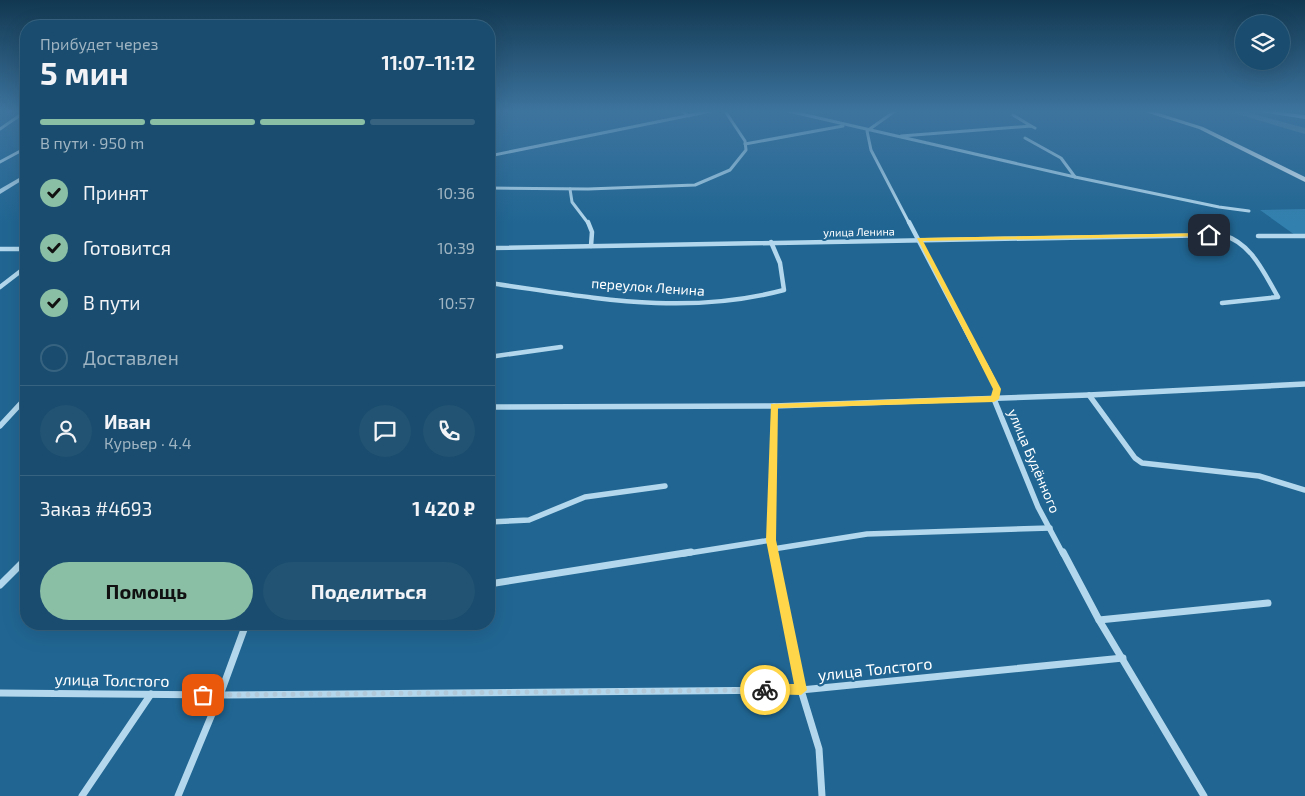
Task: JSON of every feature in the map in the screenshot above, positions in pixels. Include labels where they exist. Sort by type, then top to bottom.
[{"type":"main road","points":[[1241,148],[1305,180]]},
{"type":"street","points":[[495,155],[528,148]]},
{"type":"street","points":[[495,188],[570,189],[695,185],[730,170],[746,148]]},
{"type":"street","name":"улица Будённого","points":[[872,148],[997,389],[994,399],[1038,507],[1099,620],[1204,796]]},
{"type":"street","points":[[946,148],[1219,207],[1249,211]]},
{"type":"street","points":[[1046,148],[1072,166],[1075,177]]},
{"type":"street","points":[[0,162],[20,151]]},
{"type":"street","points":[[0,192],[20,180]]},
{"type":"street","points":[[570,189],[569,197],[574,207],[592,230],[592,246]]},
{"type":"street","name":"улица Ленина","points":[[495,248],[919,239],[1230,236],[1246,248],[1278,297],[1222,303]]},
{"type":"street","points":[[1258,236],[1305,236]]},
{"type":"street","name":"переулок Ленина","points":[[495,284],[630,300],[683,304],[762,298],[784,290],[780,263],[771,242]]},
{"type":"street","points":[[0,249],[20,249]]},
{"type":"street","points":[[0,287],[20,272]]},
{"type":"street","points":[[495,356],[561,347]]},
{"type":"street","points":[[495,408],[774,406],[994,399],[1305,384]]},
{"type":"street","points":[[1089,395],[1135,458],[1142,463],[1259,476],[1305,490]]},
{"type":"street","points":[[0,426],[20,405]]},
{"type":"street","points":[[774,406],[771,540],[801,690],[819,749],[822,796]]},
{"type":"street","points":[[495,522],[529,520],[585,497],[665,486]]},
{"type":"street","points":[[773,549],[867,534],[1050,528]]},
{"type":"street","points":[[495,583],[771,540]]},
{"type":"street","points":[[0,585],[20,565]]},
{"type":"street","points":[[1099,620],[1268,603]]},
{"type":"street","points":[[178,796],[220,695],[244,630]]},
{"type":"street","name":"улица Толстого","points":[[0,692],[220,695],[801,690],[1123,658]]},
{"type":"street","points":[[82,796],[151,694]]},
{"type":"shaded area","points":[[1305,209],[1305,235],[1295,235],[1260,210]]},
{"type":"way so far","points":[[203,695],[765,690]]},
{"type":"route","points":[[765,690],[801,690],[771,540],[774,406],[994,399],[997,389],[919,239],[1209,235]]}]
